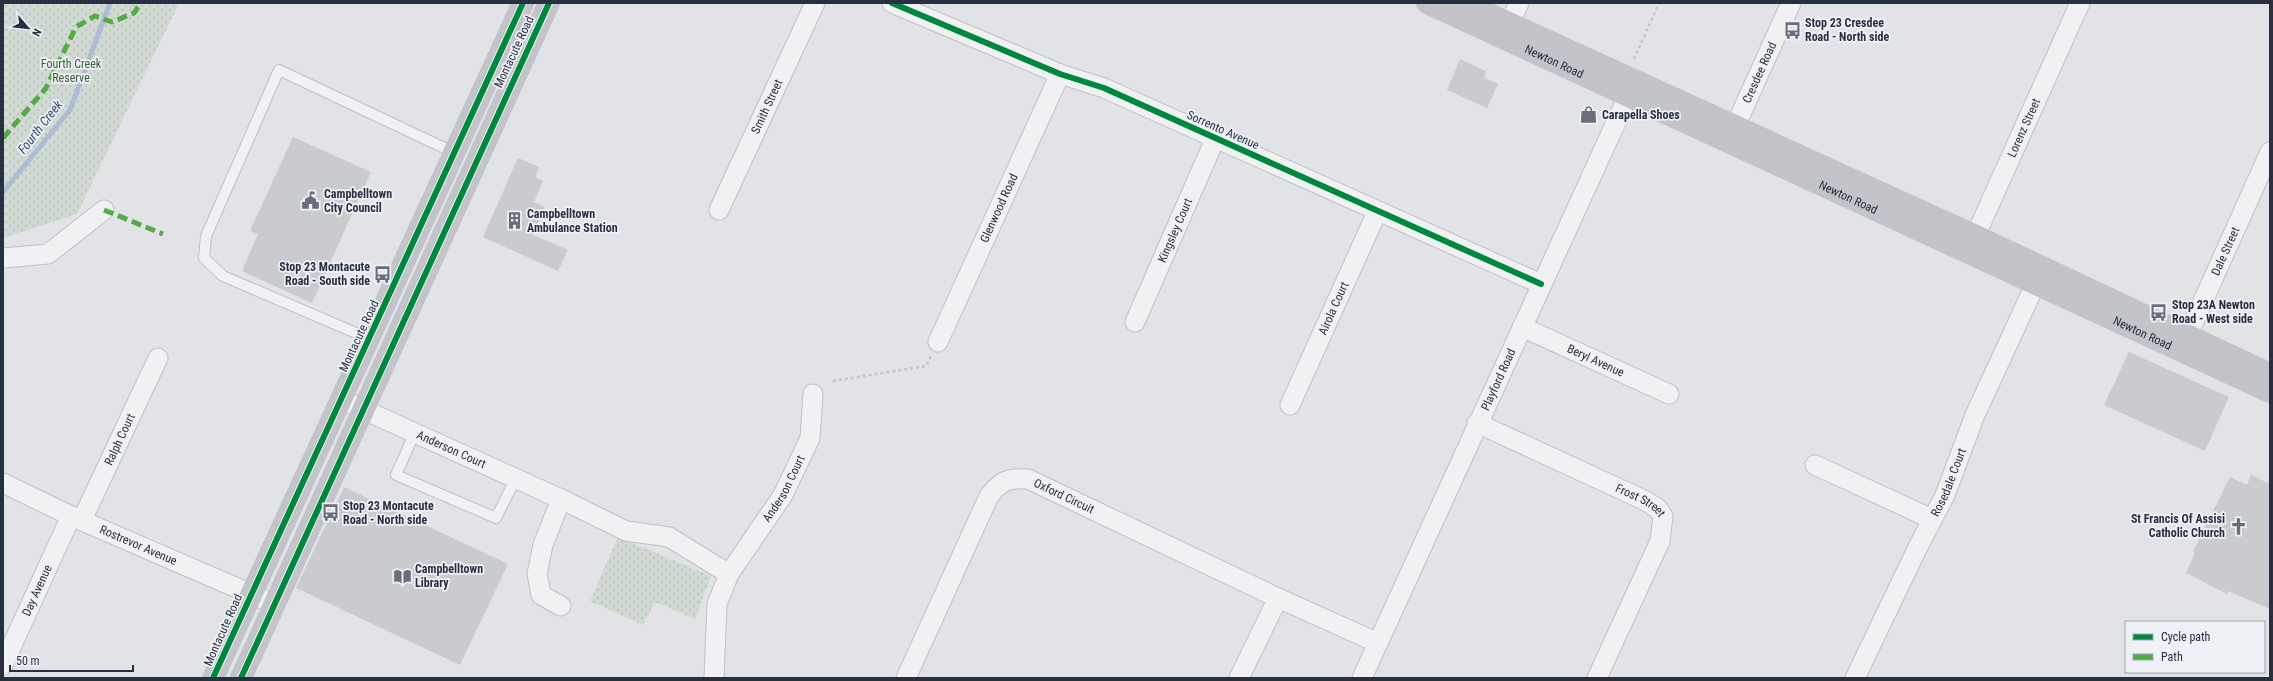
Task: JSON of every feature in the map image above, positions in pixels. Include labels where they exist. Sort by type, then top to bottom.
[{"type":"main road","name":"Montacute Road","points":[[213,678],[342,400],[523,3]]},
{"type":"main road","name":"Newton Road","points":[[1427,3],[1507,30],[1629,84],[1731,134],[2184,343],[2270,392]]},
{"type":"main road","name":"Newton Road","points":[[1465,3],[1507,30]]},
{"type":"main road","name":"Montacute Road","points":[[240,678],[546,8]]},
{"type":"main road","name":"Newton Road","points":[[1972,244],[2036,283],[2184,343],[2270,374]]},
{"type":"street","points":[[523,3],[546,8]]},
{"type":"street","name":"Smith Street","points":[[719,210],[815,3]]},
{"type":"street","name":"Sorrento Avenue","points":[[892,3],[1060,74],[1104,88],[1541,284]]},
{"type":"street","points":[[1507,30],[1519,3]]},
{"type":"street","name":"Cresdee Road","points":[[1731,134],[1791,3]]},
{"type":"street","name":"Lorenz Street","points":[[1972,244],[2080,3]]},
{"type":"street","name":"Glenwood Road","points":[[938,342],[1060,74]]},
{"type":"street","name":"Playford Road","points":[[1362,678],[1522,327],[1629,84]]},
{"type":"street","name":"Kingsley Court","points":[[1135,322],[1215,139]]},
{"type":"street","name":"Dale Street","points":[[2184,343],[2270,152]]},
{"type":"street","points":[[3,258],[48,254],[104,210]]},
{"type":"street","name":"Airola Court","points":[[1290,405],[1378,212]]},
{"type":"street","name":"Rosedale Court","points":[[1855,678],[1945,495],[1975,416],[2036,283]]},
{"type":"street","name":"Beryl Avenue","points":[[1522,327],[1669,394]]},
{"type":"street","name":"Ralph Court","points":[[77,518],[158,358]]},
{"type":"street","name":"Anderson Court","points":[[714,678],[717,604],[729,574],[784,495],[810,438],[813,394]]},
{"type":"street","name":"Anderson Court","points":[[342,400],[363,408],[516,478],[626,531],[669,537],[729,574]]},
{"type":"street","name":"Frost Street","points":[[1477,423],[1646,501],[1658,509],[1663,516],[1660,541],[1597,678]]},
{"type":"street","points":[[1815,464],[1932,519]]},
{"type":"street","name":"Oxford Circuit","points":[[906,678],[989,496],[1000,483],[1013,479],[1028,479],[1278,598],[1378,643]]},
{"type":"street","name":"Rostrevor Avenue","points":[[3,483],[77,518],[274,604]]},
{"type":"street","points":[[561,499],[543,545],[537,574],[541,595],[561,606]]},
{"type":"street","name":"Day Avenue","points":[[3,665],[77,518]]},
{"type":"street","points":[[1239,678],[1278,598]]},
{"type":"lane","points":[[370,339],[223,276],[204,258],[206,236],[279,70],[455,153]]},
{"type":"lane","points":[[415,432],[396,475],[496,518],[516,478]]},
{"type":"path","points":[[1629,84],[1659,3]]},
{"type":"path","points":[[832,381],[926,366],[938,342]]},
{"type":"green space","name":"Fourth Creek Reserve","points":[[3,3],[179,3],[77,214],[3,238]]},
{"type":"green space","points":[[618,537],[711,576],[695,619],[655,602],[643,625],[590,601]]},
{"type":"building","points":[[1460,59],[1486,71],[1484,78],[1498,84],[1487,108],[1447,90]]},
{"type":"building","name":"Campbelltown City Council","points":[[293,137],[371,172],[312,303],[242,271],[258,234],[250,231]]},
{"type":"building","name":"Campbelltown Ambulance Station","points":[[518,158],[539,167],[535,177],[543,181],[534,202],[545,207],[533,235],[568,250],[558,271],[483,237]]},
{"type":"building","points":[[2129,352],[2229,397],[2205,451],[2104,405]]},
{"type":"building","name":"St Francis Of Assisi Catholic Church","points":[[2251,475],[2270,484],[2270,609],[2228,591],[2227,594],[2186,573],[2195,553],[2193,552],[2230,477],[2247,485]]},
{"type":"building","name":"Campbelltown Library","points":[[344,487],[508,564],[460,665],[296,588]]},
{"type":"waterway","name":"Fourth Creek","points":[[3,192],[70,110],[110,3]]},
{"type":"marked path","points":[[3,138],[46,88],[76,27],[95,16],[112,22],[134,13],[141,3]]},
{"type":"marked path","points":[[104,210],[163,234]]},
{"type":"cycle path","points":[[213,678],[523,3]]},
{"type":"cycle path","points":[[241,678],[549,3]]},
{"type":"cycle path","points":[[892,3],[1060,74],[1104,88],[1541,284]]},
{"type":"place","name":"Stop 23 Cresdee Road - North side","points":[[1792,30]]},
{"type":"place","name":"Carapella Shoes","points":[[1589,115]]},
{"type":"place","name":"Campbelltown City Council","points":[[311,201]]},
{"type":"place","name":"Campbelltown Ambulance Station","points":[[514,221]]},
{"type":"place","name":"Stop 23 Montacute Road - South side","points":[[383,274]]},
{"type":"place","name":"Stop 23A Newton Road - West side","points":[[2159,312]]},
{"type":"place","name":"Stop 23 Montacute Road - North side","points":[[330,513]]},
{"type":"place","name":"St Francis Of Assisi Catholic Church","points":[[2238,526]]},
{"type":"place","name":"Campbelltown Library","points":[[402,576]]}]
